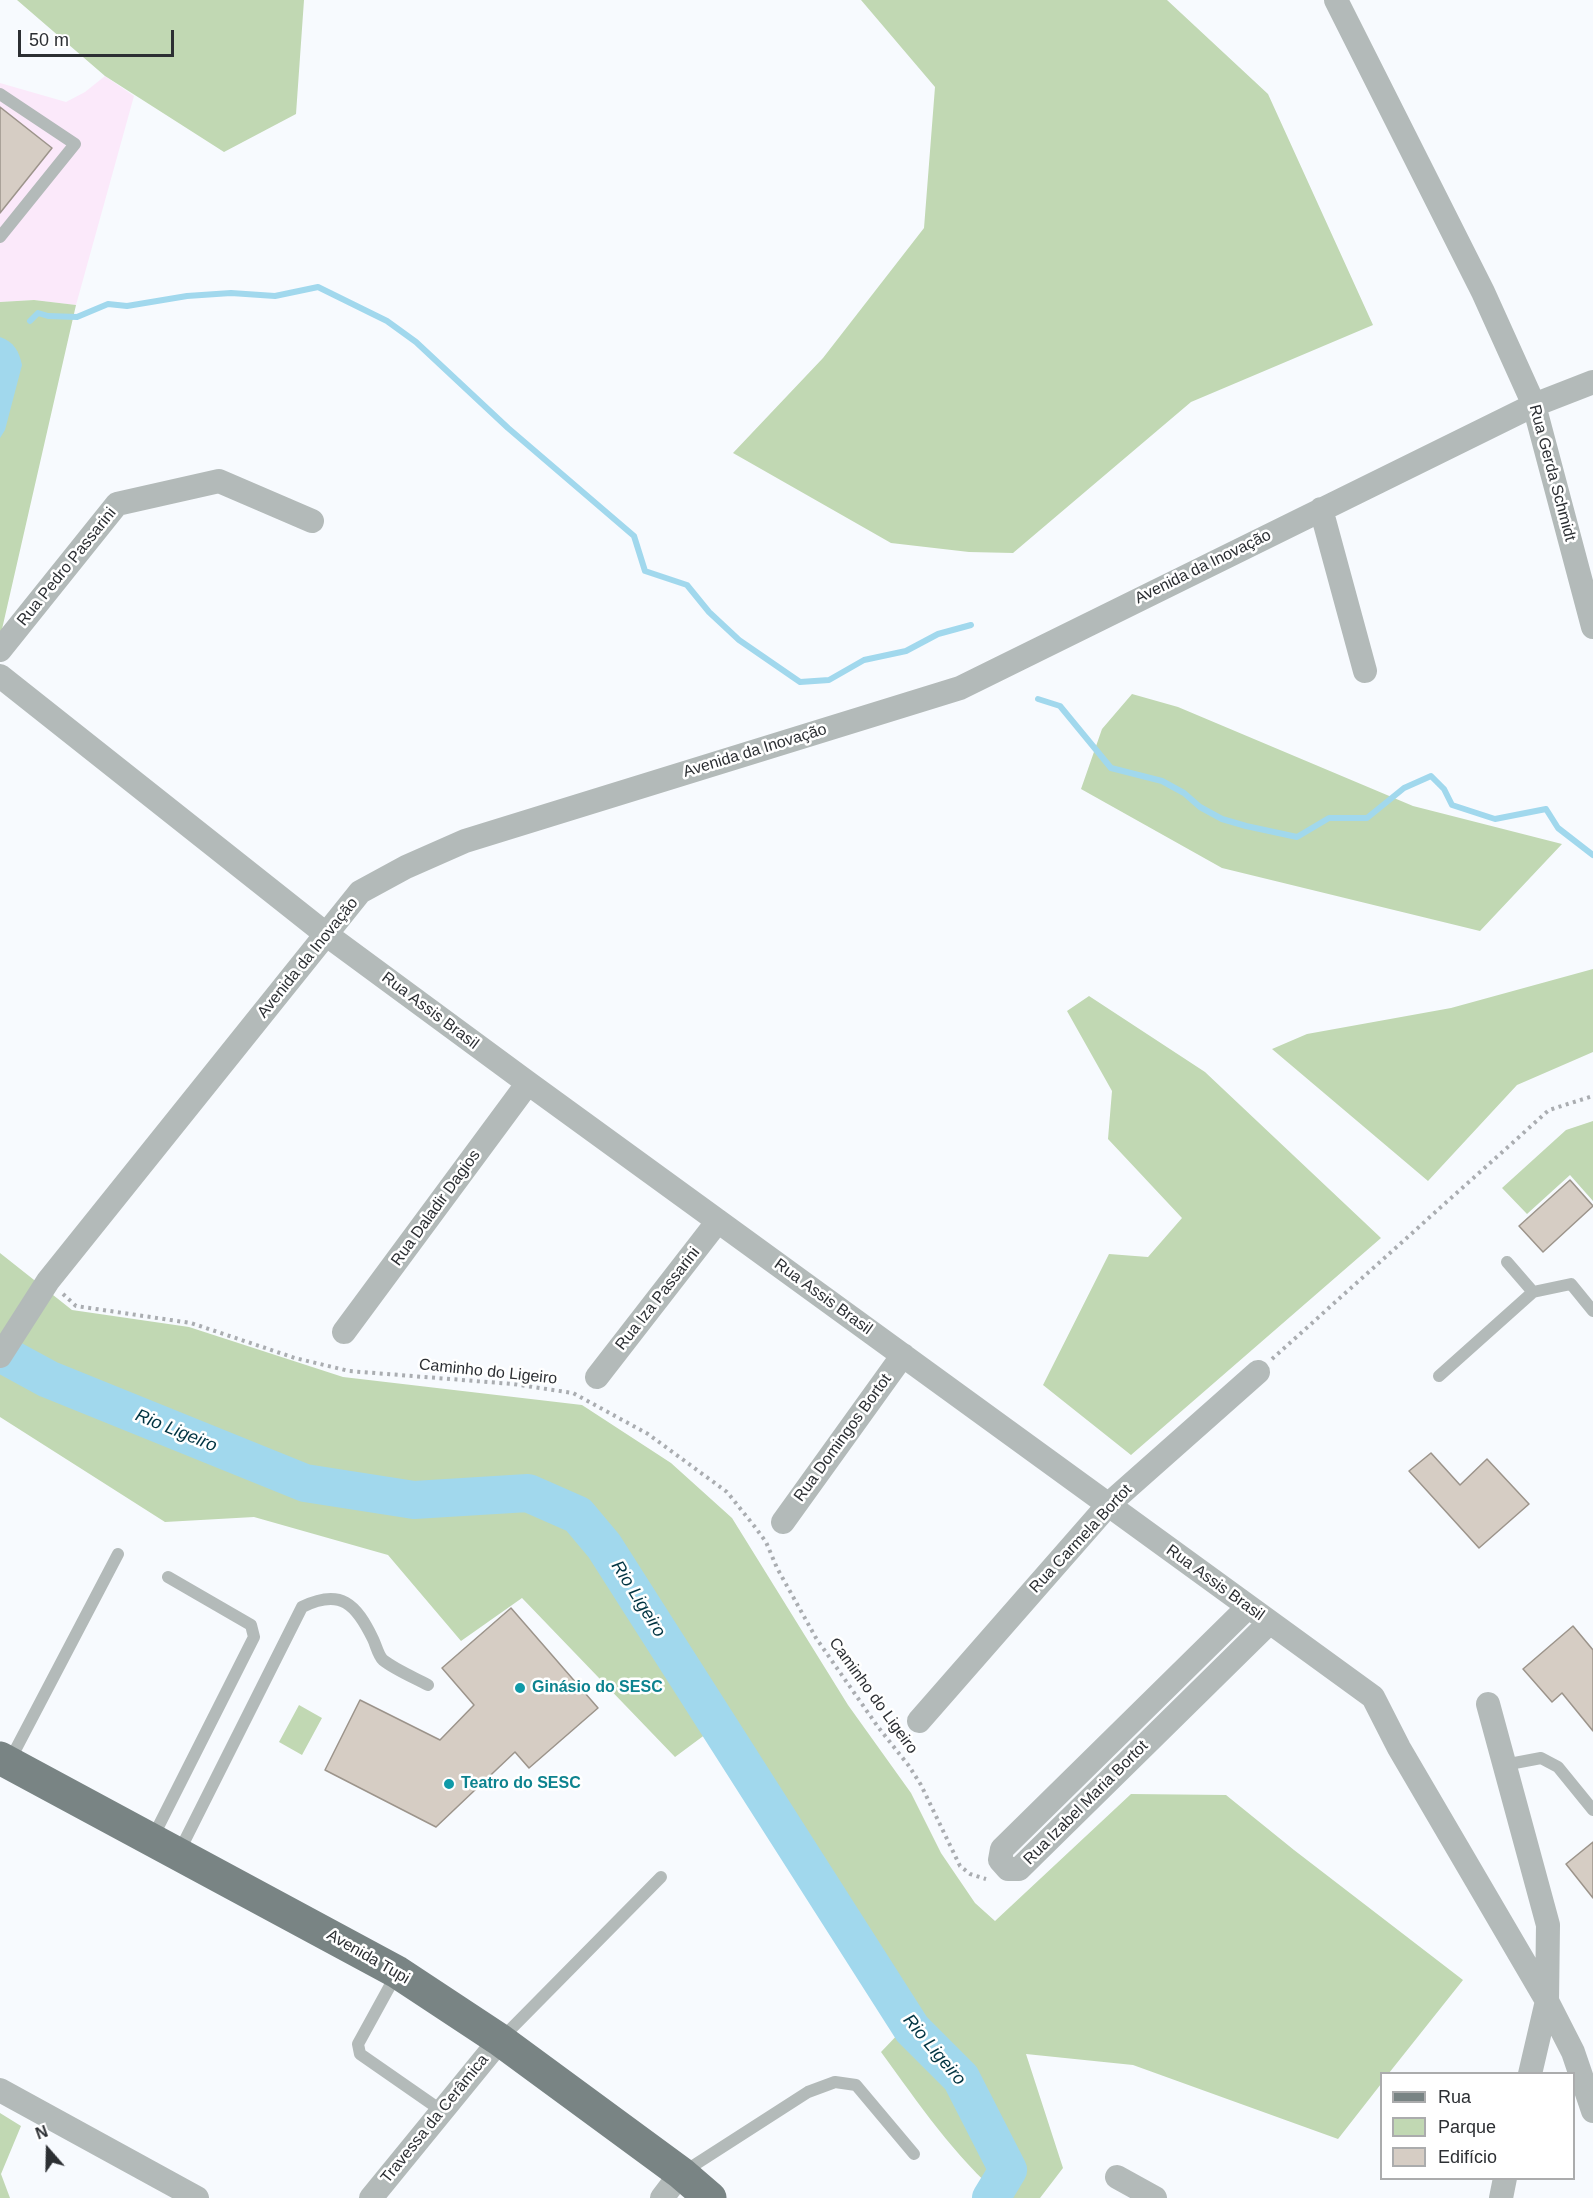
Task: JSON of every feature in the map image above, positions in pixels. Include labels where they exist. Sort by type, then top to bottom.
[{"type":"main road","name":"Avenida Tupi","points":[[4,1761],[397,1972],[500,2040],[672,2186],[710,2198]]},
{"type":"street","name":"Rua Gerda Schmidt","points":[[1336,0],[1483,292],[1534,405],[1593,627]]},
{"type":"street","name":"Avenida da Inovação","points":[[0,1356],[48,1281],[360,892],[406,867],[465,841],[960,688],[1534,405],[1593,382]]},
{"type":"street","name":"Rua Pedro Passarini","points":[[0,650],[117,504],[219,481],[312,522]]},
{"type":"street","points":[[1320,509],[1365,671]]},
{"type":"street","name":"Rua Assis Brasil","points":[[0,676],[327,935],[1373,1697],[1399,1748],[1547,2001],[1574,2052],[1593,2111]]},
{"type":"street","name":"Rua Daladir Dagios","points":[[344,1332],[528,1083]]},
{"type":"street","name":"Rua Iza Passarini","points":[[597,1377],[718,1221]]},
{"type":"street","name":"Rua Domingos Bortot","points":[[783,1521],[903,1355]]},
{"type":"street","name":"Rua Carmela Bortot","points":[[919,1720],[1109,1504],[1258,1372]]},
{"type":"street","name":"Rua Izabel Maria Bortot","points":[[1248,1607],[1002,1850],[1000,1860],[1008,1869],[1019,1869],[1269,1623]]},
{"type":"street","name":"Rua Assis Brasil","points":[[1488,1704],[1548,1925],[1547,2001]]},
{"type":"street","points":[[1530,2072],[1547,2001]]},
{"type":"street","name":"Travessa da Cerâmica","points":[[371,2198],[500,2040]]},
{"type":"street","points":[[0,2090],[197,2198]]},
{"type":"street","points":[[1117,2177],[1155,2198]]},
{"type":"street","points":[[1501,2198],[1505,2180]]},
{"type":"lane","points":[[0,94],[75,144],[0,237]]},
{"type":"lane","points":[[1507,1262],[1533,1292]]},
{"type":"lane","points":[[1439,1376],[1533,1292],[1571,1284],[1593,1311]]},
{"type":"lane","points":[[4,1761],[118,1554]]},
{"type":"lane","points":[[165,1847],[254,1636],[251,1625],[168,1577]]},
{"type":"lane","points":[[165,1847],[302,1607],[317,1599],[345,1601],[355,1609],[365,1624],[382,1659],[428,1685]]},
{"type":"lane","points":[[1504,1765],[1541,1758],[1558,1767],[1593,1810]]},
{"type":"lane","points":[[500,2040],[660,1877]]},
{"type":"lane","points":[[397,1972],[358,2044],[360,2054],[442,2111]]},
{"type":"lane","points":[[672,2186],[807,2092],[835,2082],[856,2085],[914,2154]]},
{"type":"path","points":[[1258,1372],[1549,1110],[1593,1096]]},
{"type":"path","name":"Caminho do Ligeiro","points":[[48,1281],[76,1306],[191,1323],[284,1354],[349,1371],[513,1384],[573,1393],[648,1434],[727,1492],[766,1542],[777,1568],[816,1638],[878,1728],[909,1766],[921,1785],[960,1866],[970,1874],[1010,1882],[1019,1869]]},
{"type":"shaded area","points":[[105,76],[134,96],[76,305],[34,300],[0,302],[0,83],[66,102],[85,92]]},
{"type":"green space","points":[[17,0],[304,0],[296,114],[224,152],[105,76]]},
{"type":"green space","points":[[861,0],[1167,0],[1268,94],[1373,325],[1191,402],[1013,553],[969,552],[891,543],[733,453],[823,358],[924,228],[935,87]]},
{"type":"green space","points":[[34,300],[76,305],[0,638],[0,302]]},
{"type":"green space","points":[[1132,694],[1178,707],[1413,806],[1562,844],[1480,931],[1222,868],[1081,789],[1102,729]]},
{"type":"green space","points":[[1593,969],[1593,1052],[1517,1085],[1428,1181],[1272,1049],[1307,1034],[1451,1008]]},
{"type":"green space","points":[[1089,996],[1205,1072],[1381,1238],[1131,1455],[1043,1385],[1109,1254],[1148,1257],[1182,1218],[1108,1139],[1112,1091],[1067,1011]]},
{"type":"green space","points":[[1593,1121],[1593,1201],[1570,1175],[1527,1214],[1502,1188],[1566,1130]]},
{"type":"green space","points":[[0,1253],[72,1310],[189,1327],[343,1377],[582,1405],[671,1463],[732,1518],[848,1705],[911,1793],[941,1853],[975,1903],[995,1921],[1131,1794],[1226,1795],[1463,1980],[1390,2072],[1380,2072],[1380,2085],[1338,2139],[1133,2065],[1026,2054],[1063,2168],[1040,2198],[1003,2198],[953,2147],[881,2052],[903,2029],[710,1731],[675,1757],[522,1598],[461,1641],[388,1555],[254,1517],[165,1522],[0,1417]]},
{"type":"green space","points":[[299,1705],[322,1718],[302,1755],[279,1742]]},
{"type":"green space","points":[[0,2113],[21,2126],[1,2174],[10,2198],[0,2198]]},
{"type":"water","points":[[0,337],[15,348],[22,365],[5,430],[0,438]]},
{"type":"building","points":[[0,107],[52,148],[0,213]]},
{"type":"building","points":[[1570,1180],[1593,1206],[1543,1252],[1519,1226]]},
{"type":"building","points":[[1431,1453],[1460,1485],[1487,1459],[1529,1504],[1479,1548],[1409,1471]]},
{"type":"building","points":[[511,1608],[598,1708],[529,1768],[515,1752],[436,1827],[325,1770],[360,1700],[440,1740],[474,1705],[442,1668]]},
{"type":"building","points":[[1573,1626],[1593,1650],[1593,1731],[1562,1693],[1552,1702],[1523,1669]]},
{"type":"building","points":[[1593,1842],[1593,1898],[1566,1864]]},
{"type":"waterway","points":[[30,321],[38,313],[48,316],[77,317],[108,304],[127,306],[187,296],[231,293],[275,296],[318,287],[387,321],[416,342],[508,428],[634,536],[645,571],[687,585],[709,612],[739,640],[800,682],[829,680],[864,660],[906,651],[938,634],[971,625]]},
{"type":"waterway","points":[[1038,699],[1060,706],[1111,768],[1162,781],[1222,819],[1246,826],[1297,837],[1329,818],[1367,818],[1404,788],[1431,776],[1444,789],[1452,805],[1495,819],[1546,809],[1558,828],[1593,855]]},
{"type":"waterway","name":"Rio Ligeiro","points":[[0,1353],[48,1379],[305,1483],[414,1500],[528,1493],[578,1515],[604,1546],[912,2029],[961,2078],[1008,2170],[991,2198]]},
{"type":"place","name":"Ginásio do SESC","points":[[520,1688]]},
{"type":"place","name":"Teatro do SESC","points":[[449,1784]]}]
